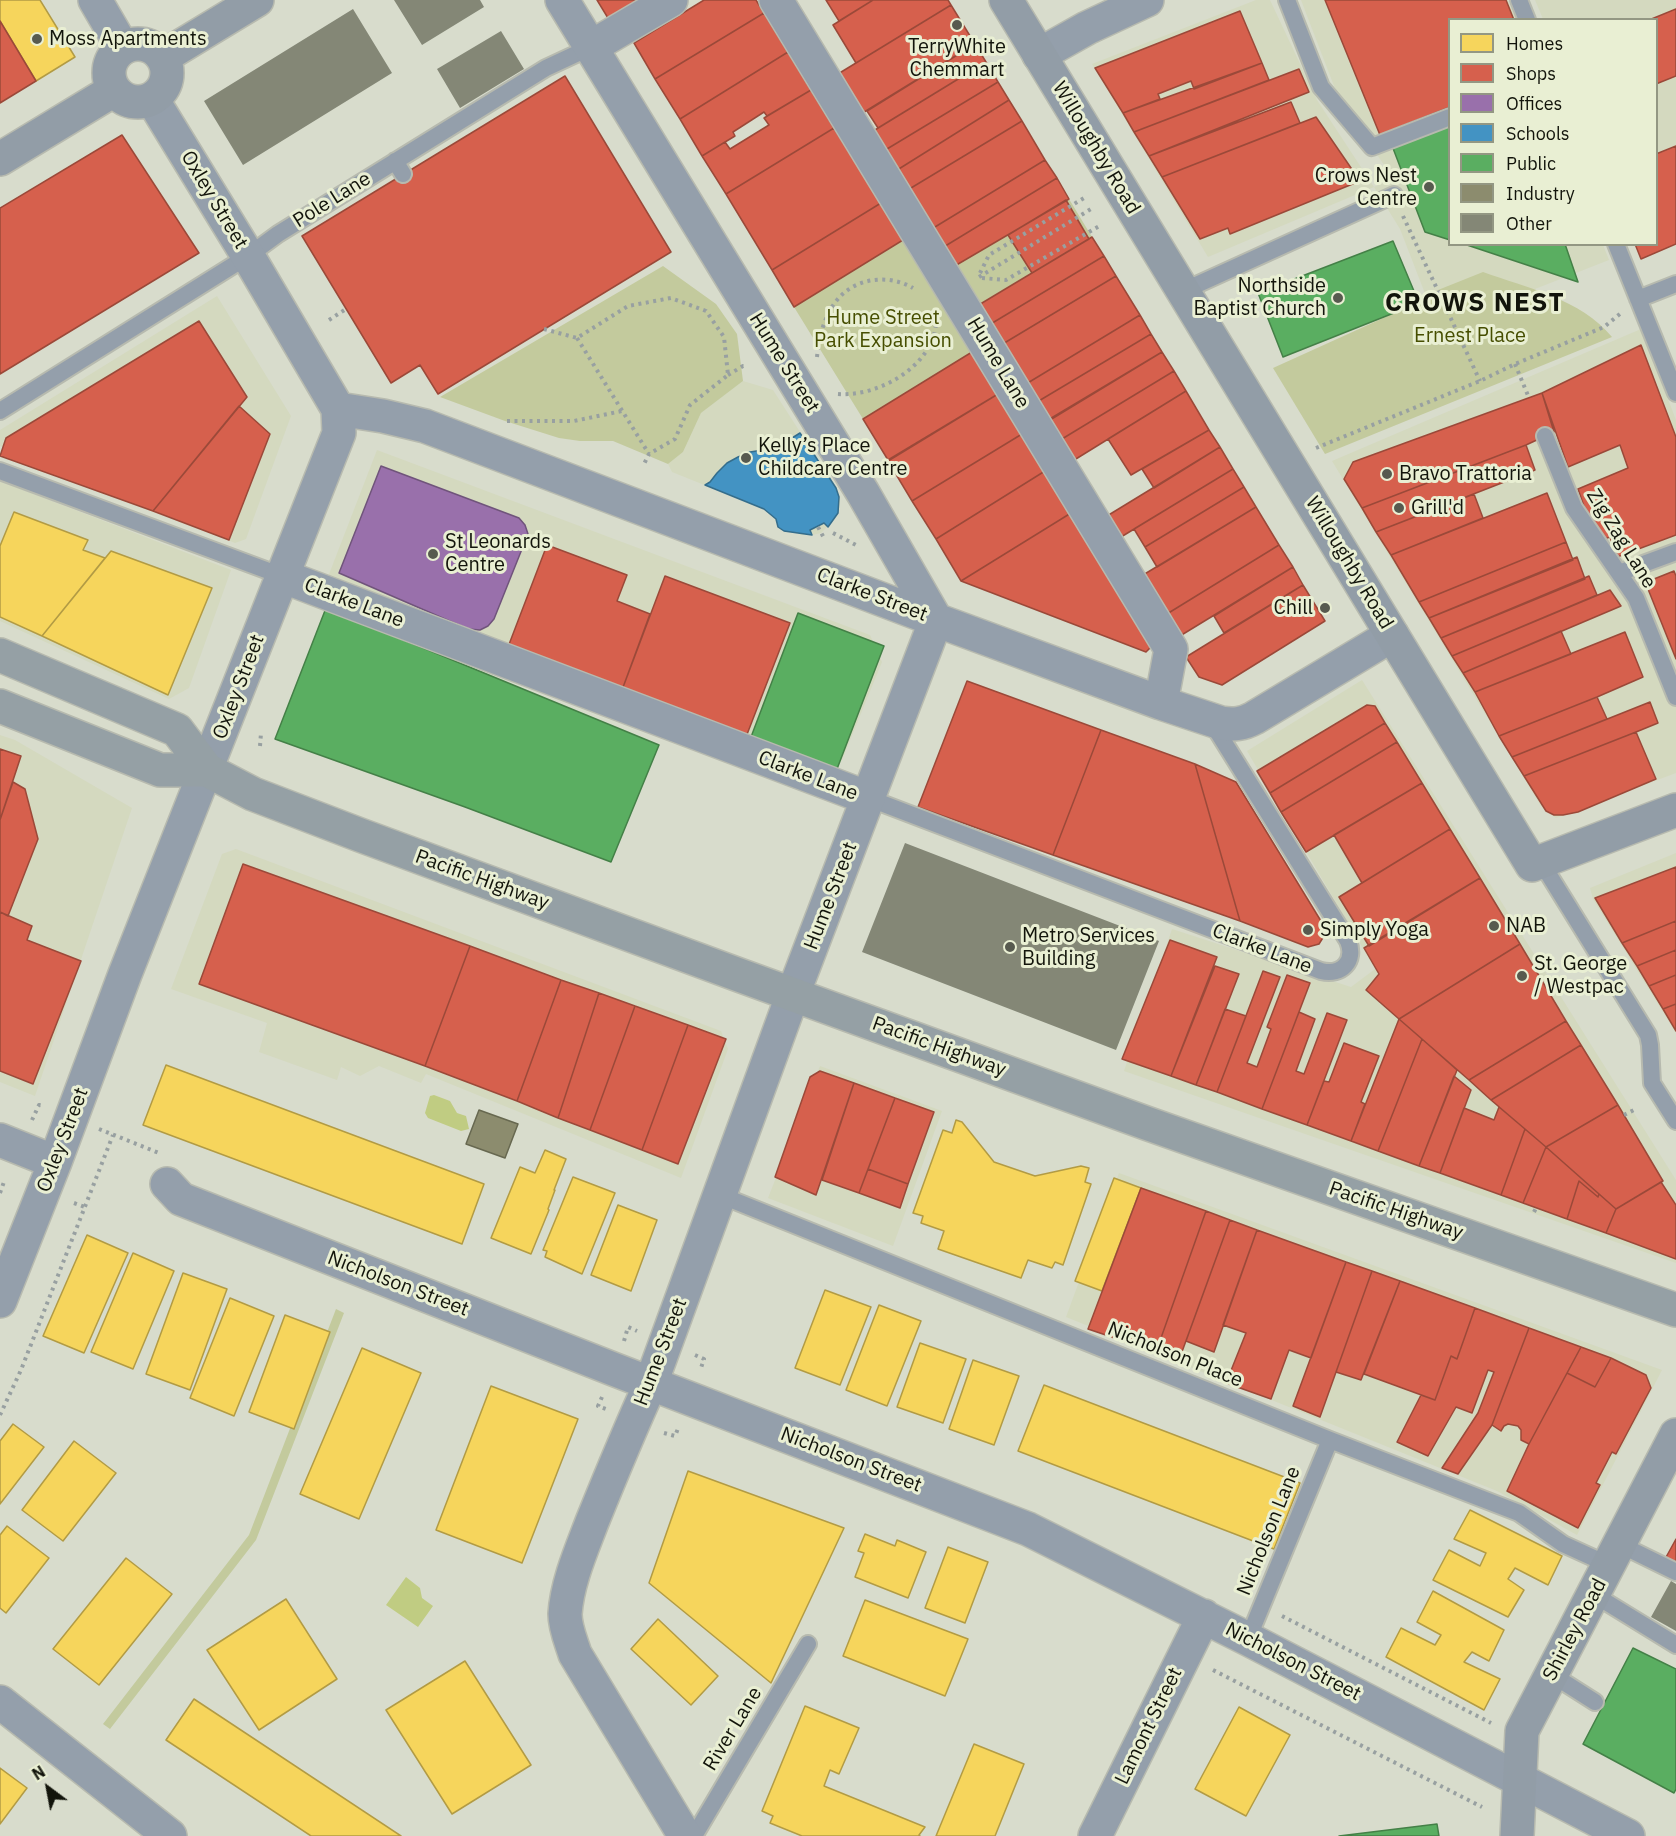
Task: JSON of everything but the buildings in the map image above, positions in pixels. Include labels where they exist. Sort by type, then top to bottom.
[{"type":"main road","name":"Pacific Highway","points":[[0,655],[177,730],[207,770],[253,794],[1135,1119],[1676,1310]]},
{"type":"main road","name":"Pacific Highway","points":[[0,706],[160,770],[207,770]]},
{"type":"street","points":[[95,0],[123,48]]},
{"type":"street","points":[[163,57],[257,0]]},
{"type":"street","name":"Hume Street","points":[[562,0],[857,483],[936,620],[793,994],[651,1383],[623,1444],[581,1552],[568,1594],[565,1616],[575,1654],[685,1836]]},
{"type":"street","name":"Pole Lane","points":[[591,47],[671,0]]},
{"type":"street","name":"Hume Lane","points":[[776,0],[967,286],[1171,649],[1161,703]]},
{"type":"street","name":"Willoughby Road","points":[[1006,0],[1532,865],[1541,862]]},
{"type":"street","points":[[1039,55],[1087,28],[1147,0]]},
{"type":"street","points":[[133,44],[145,44],[155,49],[163,57],[167,68],[167,80],[162,91],[152,99],[131,102],[114,90],[109,79],[109,67],[114,56],[123,48],[133,44]]},
{"type":"street","points":[[0,159],[114,90]]},
{"type":"street","name":"Oxley Street","points":[[0,1301],[125,974],[339,433],[338,410],[248,256],[152,99]]},
{"type":"street","name":"Clarke Street","points":[[338,410],[383,416],[425,426],[936,620],[1161,703],[1232,725],[1254,718],[1392,635]]},
{"type":"street","name":"Clarke Lane","points":[[282,576],[868,798]]},
{"type":"street","points":[[1541,862],[1676,810]]},
{"type":"street","points":[[0,1140],[55,1161]]},
{"type":"street","name":"Nicholson Street","points":[[167,1170],[181,1199],[1028,1529],[1204,1616],[1628,1836]]},
{"type":"street","name":"Shirley Road","points":[[1517,1836],[1522,1731],[1676,1435]]},
{"type":"street","name":"Lamont Street","points":[[1095,1836],[1204,1616]]},
{"type":"street","points":[[0,1702],[170,1836]]},
{"type":"lane","points":[[1287,0],[1321,87],[1372,147],[1448,117]]},
{"type":"lane","points":[[1520,0],[1526,18]]},
{"type":"lane","name":"Pole Lane","points":[[0,411],[248,256],[278,234],[399,168],[546,68],[591,47]]},
{"type":"lane","points":[[1183,291],[1394,195]]},
{"type":"lane","points":[[1617,246],[1676,393]]},
{"type":"lane","points":[[1638,299],[1676,284]]},
{"type":"lane","name":"Zig Zag Lane","points":[[1545,436],[1574,508],[1636,598],[1676,698]]},
{"type":"lane","name":"Clarke Lane","points":[[0,471],[282,576]]},
{"type":"lane","points":[[1619,573],[1676,552]]},
{"type":"lane","name":"Clarke Lane","points":[[868,798],[1321,971],[1330,973],[1339,970],[1347,964],[1351,957],[1348,941],[1210,720]]},
{"type":"lane","name":"Willoughby Road","points":[[1541,862],[1648,1035],[1652,1083],[1676,1121]]},
{"type":"lane","name":"Nicholson Place","points":[[720,1195],[1330,1440],[1519,1513],[1563,1544],[1614,1554],[1676,1572]]},
{"type":"lane","name":"Nicholson Lane","points":[[1248,1639],[1330,1440]]},
{"type":"lane","points":[[1593,1594],[1676,1645]]},
{"type":"lane","name":"River Lane","points":[[694,1836],[808,1644]]},
{"type":"lane","points":[[1551,1674],[1595,1702]]},
{"type":"path","points":[[1394,195],[1480,381]]},
{"type":"path","points":[[967,286],[989,255],[1084,198]]},
{"type":"path","points":[[834,394],[855,394],[883,386],[911,368],[921,359],[933,338],[936,318],[933,309],[1091,209]]},
{"type":"path","points":[[967,286],[1006,280],[1101,225]]},
{"type":"path","points":[[816,365],[822,326],[837,299],[847,291],[858,284],[883,279],[908,285],[919,291]]},
{"type":"path","points":[[578,338],[628,306],[671,298],[706,311],[724,337],[728,375]]},
{"type":"path","points":[[1315,448],[1480,381],[1604,327],[1638,299]]},
{"type":"path","points":[[329,320],[346,309]]},
{"type":"path","points":[[544,329],[578,338],[649,454]]},
{"type":"path","points":[[1515,364],[1529,398]]},
{"type":"path","points":[[643,466],[649,454],[675,438],[690,405],[728,375],[743,366],[754,366]]},
{"type":"path","points":[[503,426],[505,421],[574,421],[622,411]]},
{"type":"path","points":[[818,527],[824,538]]},
{"type":"path","points":[[832,533],[862,548]]},
{"type":"path","points":[[260,746],[261,733]]},
{"type":"path","points":[[1624,1115],[1636,1109]]},
{"type":"path","points":[[102,1130],[167,1170]]},
{"type":"path","points":[[0,1415],[21,1370],[113,1135]]},
{"type":"path","name":"Oxley Street","points":[[0,1193],[5,1179]]},
{"type":"path","points":[[74,1203],[85,1207]]},
{"type":"path","points":[[624,1342],[628,1327],[639,1332]]},
{"type":"path","points":[[694,1355],[704,1359],[699,1372]]},
{"type":"path","points":[[602,1396],[598,1406],[610,1411]]},
{"type":"path","points":[[657,1431],[675,1436],[679,1426]]},
{"type":"path","name":"Nicholson Street","points":[[1278,1615],[1493,1724]]},
{"type":"path","points":[[1212,1670],[1482,1807]]},
{"type":"shaded area","points":[[1256,0],[1270,0],[1317,100],[1374,187],[1208,257],[1092,64]]},
{"type":"shaded area","points":[[1301,0],[1508,0],[1516,18],[1448,18],[1448,246],[1603,246],[1609,260],[1438,327],[1400,229],[1374,187],[1393,178],[1339,99]]},
{"type":"shaded area","points":[[1535,0],[1676,0],[1676,236],[1658,243],[1658,18],[1543,18]]},
{"type":"shaded area","points":[[217,296],[291,416],[246,539],[235,543],[0,446],[0,430]]},
{"type":"shaded area","points":[[1641,329],[1676,420],[1676,773],[1556,818],[1541,806],[1332,461]]},
{"type":"shaded area","name":"Kelly’s Place Childcare Centre","points":[[743,381],[773,390],[829,477],[839,497],[840,505],[834,520],[821,533],[802,535],[780,529],[776,519],[764,509],[672,472],[668,464],[683,452],[701,413]]},
{"type":"shaded area","points":[[377,450],[870,635],[882,662],[842,760],[826,769],[326,582]]},
{"type":"shaded area","points":[[0,481],[231,570],[189,688],[169,699],[0,621]]},
{"type":"shaded area","points":[[1362,680],[1676,1180],[1676,1263],[1124,1071],[1172,929],[1351,987],[1375,969],[1247,751]]},
{"type":"shaded area","points":[[0,735],[15,740],[132,808],[35,1096],[0,1082]]},
{"type":"shaded area","points":[[236,849],[721,1031],[728,1049],[681,1178],[426,1074],[421,1083],[379,1066],[360,1076],[341,1067],[337,1080],[259,1052],[267,1023],[171,989],[222,854]]},
{"type":"shaded area","points":[[1676,853],[1676,1033],[1593,899],[1590,888]]},
{"type":"shaded area","points":[[820,1066],[942,1111],[893,1246],[768,1198]]},
{"type":"shaded area","points":[[434,1095],[450,1101],[457,1113],[466,1116],[469,1129],[461,1131],[428,1118],[425,1113],[430,1096]]},
{"type":"shaded area","points":[[1119,1173],[1662,1370],[1577,1535],[1497,1491],[1066,1317]]},
{"type":"shaded area","points":[[406,1577],[420,1588],[422,1598],[433,1606],[418,1627],[386,1605]]},
{"type":"green space","name":"Hume Street Park Expansion","points":[[1069,199],[1092,237],[977,306],[953,267]]},
{"type":"green space","name":"Hume Street Park Expansion","points":[[903,240],[972,352],[863,419],[794,307]]},
{"type":"green space","points":[[663,266],[716,304],[737,334],[743,381],[701,413],[683,452],[668,464],[613,441],[580,441],[559,438],[440,397]]},
{"type":"green space","name":"Ernest Place","points":[[1483,272],[1569,304],[1585,313],[1612,337],[1325,454],[1273,368],[1412,305],[1438,290]]},
{"type":"green space","points":[[336,1309],[344,1313],[256,1540],[110,1729],[103,1724],[249,1535]]},
{"type":"place","name":"TerryWhite Chemmart","points":[[957,25]]},
{"type":"place","name":"Moss Apartments","points":[[37,39]]},
{"type":"place","name":"Crows Nest Centre","points":[[1429,187]]},
{"type":"place","name":"Northside Baptist Church","points":[[1338,298]]},
{"type":"place","name":"Kelly’s Place Childcare Centre","points":[[746,458]]},
{"type":"place","name":"Bravo Trattoria","points":[[1387,474]]},
{"type":"place","name":"Grill'd","points":[[1399,508]]},
{"type":"place","name":"St Leonards Centre","points":[[433,554]]},
{"type":"place","name":"Chill","points":[[1325,608]]},
{"type":"place","name":"NAB","points":[[1494,926]]},
{"type":"place","name":"Simply Yoga","points":[[1308,930]]},
{"type":"place","name":"Metro Services Building","points":[[1010,947]]},
{"type":"place","name":"St. George / Westpac","points":[[1522,976]]},
{"type":"district","name":"CROWS NEST","points":[[1475,303]]}]
